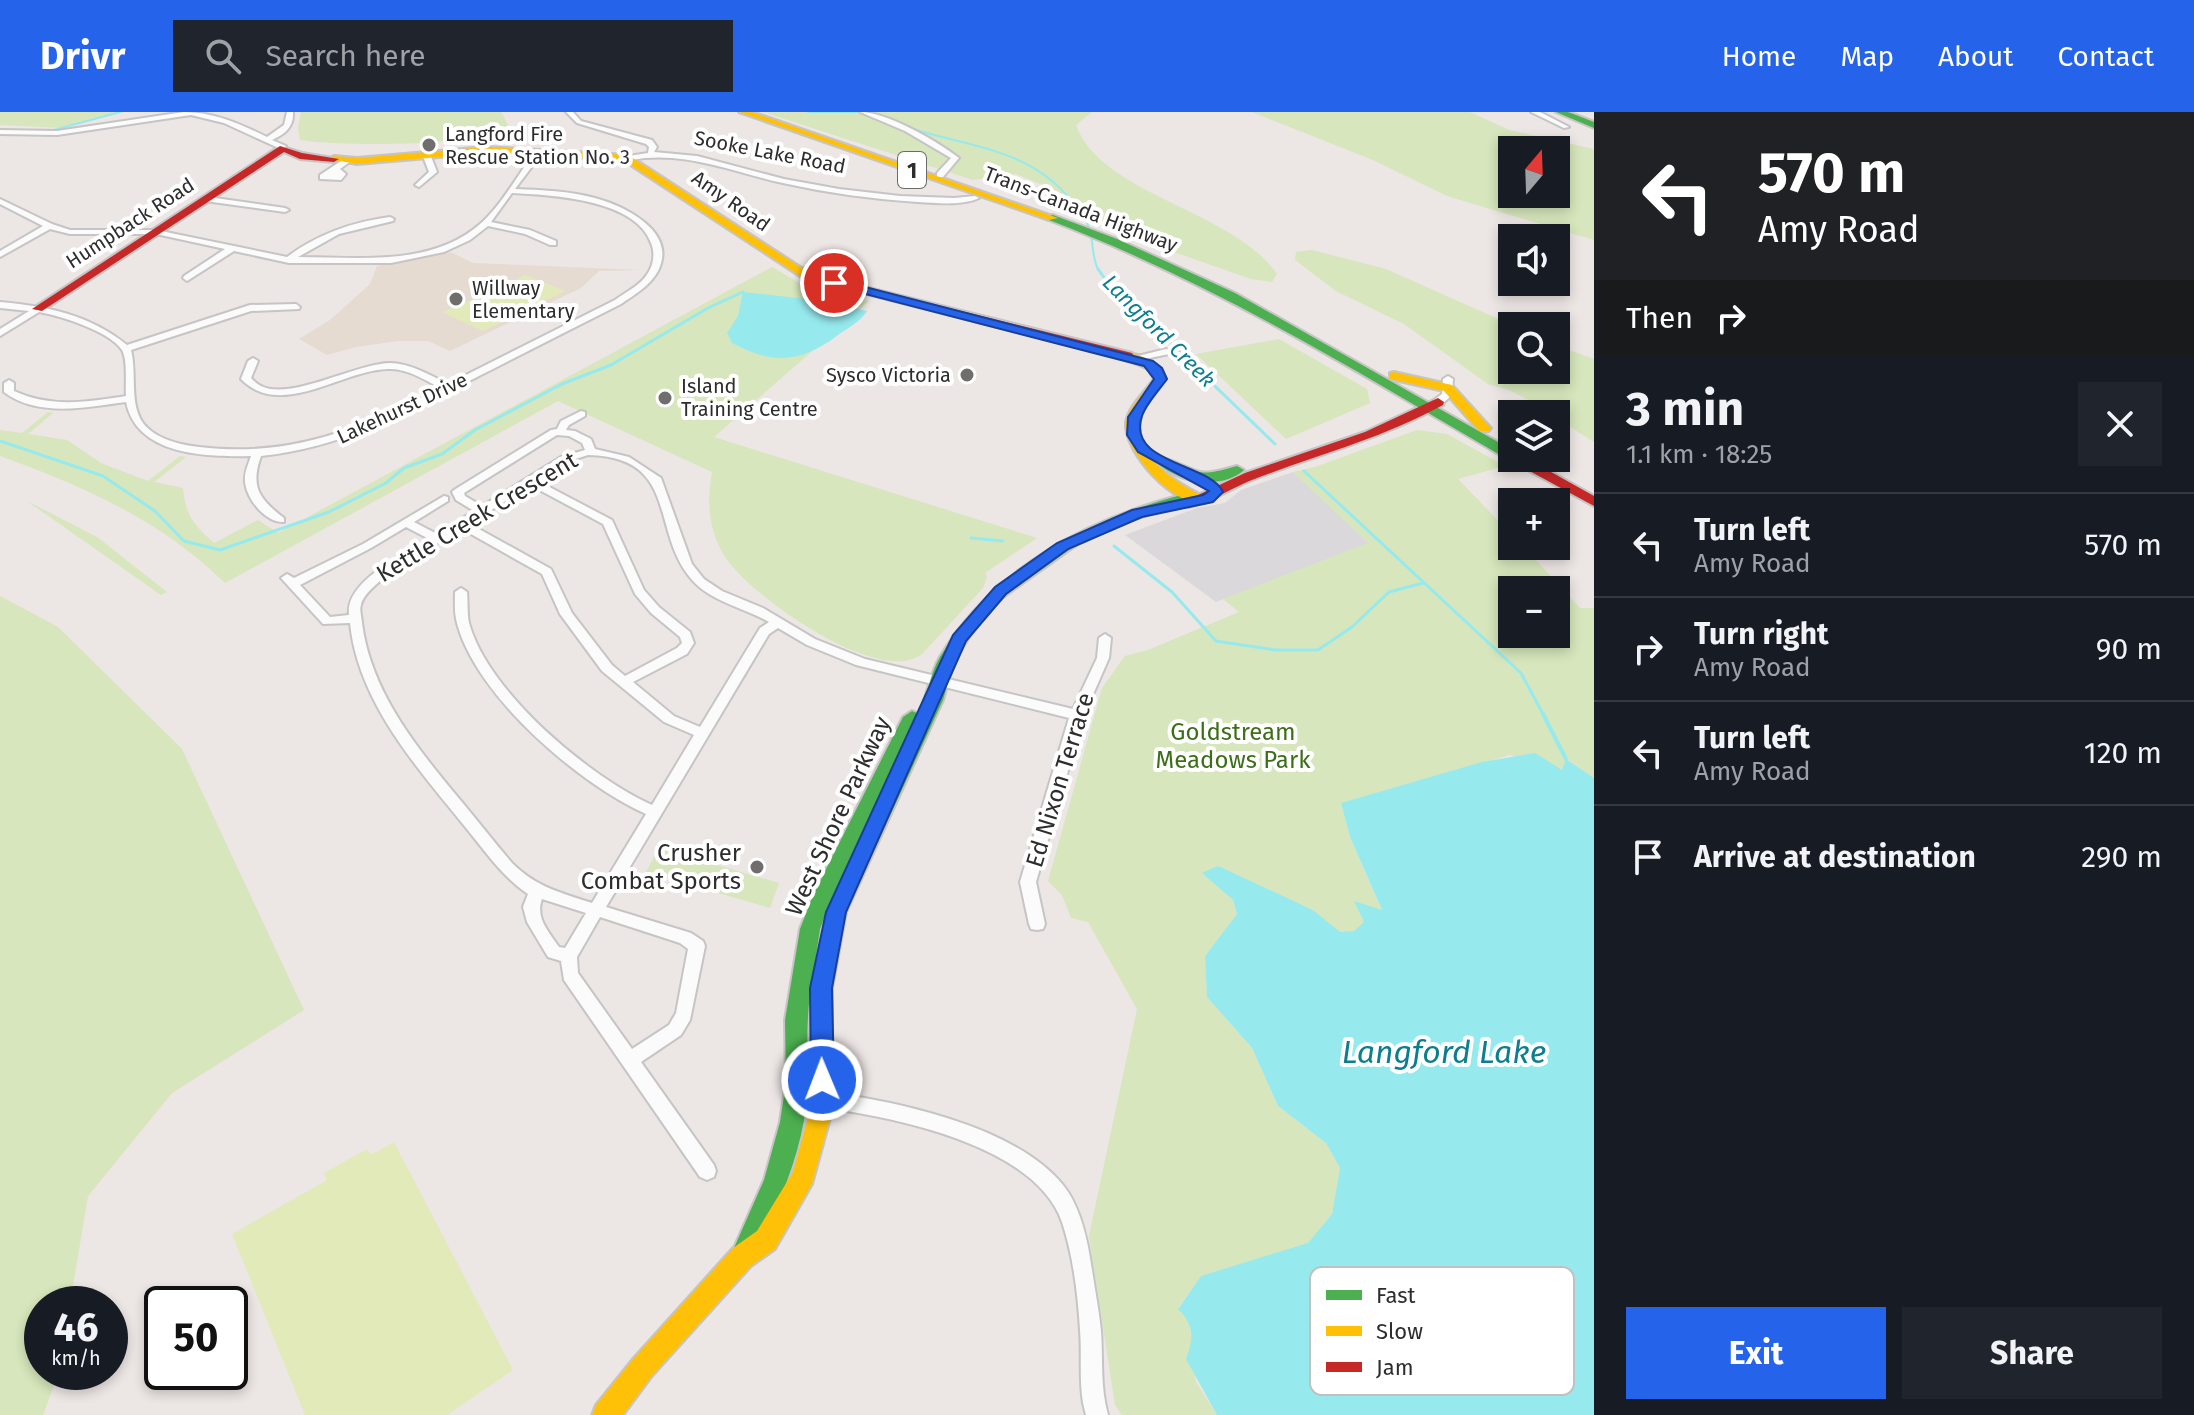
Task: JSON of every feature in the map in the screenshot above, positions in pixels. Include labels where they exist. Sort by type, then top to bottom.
[{"type":"main road","name":"Trans-Canada Highway","points":[[743,112],[1082,228],[1194,276],[1391,381],[1440,394],[1464,429],[1498,448]]},
{"type":"main road","name":"Trans-Canada Highway","points":[[753,112],[1071,219],[1191,267],[1263,302],[1391,381]]},
{"type":"main road","points":[[1564,117],[1594,124]]},
{"type":"main road","points":[[278,149],[341,165],[481,150],[631,158]]},
{"type":"main road","name":"Humpback Road","points":[[38,309],[208,199],[278,149]]},
{"type":"main road","name":"Amy Road","points":[[631,158],[807,276],[1135,358]]},
{"type":"main road","points":[[940,175],[1082,228]]},
{"type":"main road","points":[[1292,330],[1440,394],[1498,436]]},
{"type":"main road","points":[[1135,358],[1154,367],[1160,376],[1132,425],[1147,460],[1194,489]]},
{"type":"main road","points":[[1391,381],[1440,394]]},
{"type":"main road","points":[[1391,381],[1398,402],[1398,418],[1437,421],[1464,429]]},
{"type":"main road","name":"West Shore Parkway","points":[[1093,531],[1102,520],[1162,496],[1245,478],[1398,418],[1440,394]]},
{"type":"main road","name":"West Shore Parkway","points":[[742,1257],[785,1154],[795,1097],[796,1020],[810,929],[824,893],[922,697],[937,681],[959,639],[1001,590],[1028,568],[1093,531],[1236,471],[1398,418]]},
{"type":"main road","name":"Trans-Canada Highway","points":[[1541,472],[1594,502]]},
{"type":"main road","points":[[1563,472],[1594,489]]},
{"type":"main road","name":"West Shore Parkway","points":[[606,1415],[642,1368],[742,1257],[766,1240],[804,1176],[815,1145],[821,1099],[821,988],[833,923],[934,700],[937,681]]},
{"type":"street","points":[[0,132],[50,134],[191,113],[204,114],[278,149],[282,132],[290,122],[290,112]]},
{"type":"street","points":[[569,112],[579,122],[649,142],[653,147],[651,152],[631,158]]},
{"type":"street","points":[[863,112],[907,130],[955,158],[940,175]]},
{"type":"street","points":[[1534,112],[1564,117]]},
{"type":"street","points":[[0,201],[49,226],[82,233],[156,232],[289,260],[377,261],[415,257],[467,238],[486,223],[539,152]]},
{"type":"street","name":"Sooke Lake Road","points":[[651,152],[847,190],[939,201],[975,198]]},
{"type":"street","points":[[419,185],[433,172],[426,154]]},
{"type":"street","points":[[582,197],[591,189]]},
{"type":"street","name":"Lakehurst Drive","points":[[126,349],[130,398],[137,423],[155,437],[181,447],[216,454],[257,454],[333,441],[364,431],[618,302],[653,272],[657,246],[647,228],[612,207],[582,197],[511,191]]},
{"type":"street","points":[[208,199],[285,210]]},
{"type":"street","points":[[289,260],[306,246],[368,221],[390,219]]},
{"type":"street","points":[[486,223],[527,232],[553,243]]},
{"type":"street","points":[[0,254],[49,226]]},
{"type":"street","points":[[187,278],[231,249]]},
{"type":"street","points":[[0,305],[77,317],[105,330],[126,349],[250,308],[296,307]]},
{"type":"street","name":"Humpback Road","points":[[0,333],[38,309]]},
{"type":"street","name":"Amy Road","points":[[1135,358],[1166,352]]},
{"type":"street","points":[[253,361],[246,379],[251,386],[266,391],[305,388],[369,368],[390,366],[410,369],[448,388]]},
{"type":"street","points":[[9,383],[9,392],[52,407],[130,398]]},
{"type":"street","points":[[560,432],[565,423],[581,414]]},
{"type":"street","points":[[483,511],[460,498],[461,489],[548,435],[560,432],[587,441],[590,450],[606,452],[653,476],[691,573],[707,588],[845,656],[1077,715]]},
{"type":"street","name":"Kettle Creek Crescent","points":[[355,619],[356,601],[367,585],[572,455],[590,450]]},
{"type":"street","points":[[257,454],[249,472],[252,493],[261,507],[280,520]]},
{"type":"street","points":[[530,481],[608,522],[647,602],[686,635],[688,643],[682,651],[623,682]]},
{"type":"street","points":[[444,499],[407,523],[290,580],[327,621],[355,619],[367,667],[403,738],[515,876],[538,892],[685,938],[697,946],[684,1015],[675,1030],[629,1060]]},
{"type":"street","points":[[407,523],[437,539]]},
{"type":"street","points":[[462,524],[547,572],[578,633],[623,682],[669,719],[702,733]]},
{"type":"street","points":[[461,592],[459,611],[469,636],[490,674],[519,712],[582,770],[640,807],[655,812]]},
{"type":"street","points":[[707,1171],[570,975],[569,956],[764,631],[777,623]]},
{"type":"street","name":"Ed Nixon Terrace","points":[[1037,924],[1028,882],[1077,715],[1103,658],[1105,638]]},
{"type":"street","points":[[538,892],[529,902],[528,910],[554,952],[569,956]]},
{"type":"street","points":[[795,1097],[886,1109],[1007,1150],[1043,1173],[1071,1221],[1090,1321],[1091,1381],[1097,1415]]},
{"type":"shaded area","name":"Willway Elementary","points":[[451,252],[473,263],[641,270],[599,271],[581,288],[450,351],[428,341],[398,341],[327,355],[299,339],[330,320],[370,284],[377,266]]},
{"type":"shaded area","points":[[1293,472],[1369,543],[1216,602],[1125,535],[1197,508],[1225,503],[1241,490]]},
{"type":"green space","points":[[0,112],[125,112],[63,128],[0,125]]},
{"type":"green space","points":[[301,112],[501,112],[508,125],[471,138],[442,141],[375,144],[318,142],[300,140],[298,128]]},
{"type":"green space","points":[[763,112],[1092,112],[1076,125],[1090,149],[1112,169],[1231,234],[1257,252],[1277,274],[1272,282],[1251,279],[1094,224],[1082,207],[1064,194],[1016,174],[973,180]]},
{"type":"green space","points":[[1252,112],[1470,112],[1509,130],[1536,136],[1498,136],[1498,208],[1570,208],[1570,144],[1594,149],[1594,240],[1570,233],[1570,224],[1541,224],[1447,196],[1373,160]]},
{"type":"green space","points":[[1312,250],[1386,269],[1498,319],[1498,384],[1570,384],[1570,350],[1594,359],[1594,442],[1570,427],[1570,400],[1529,400],[1488,384],[1404,324],[1336,291],[1295,260],[1296,252]]},
{"type":"green space","points":[[772,267],[803,285],[869,301],[714,437],[1037,538],[985,573],[987,577],[983,588],[922,654],[902,661],[876,658],[847,648],[786,613],[759,592],[724,555],[712,525],[709,504],[712,472],[558,401],[225,583],[175,541],[120,507],[0,456],[0,430],[22,433],[48,412],[53,413],[28,434],[67,440],[101,463],[148,481],[180,456],[186,457],[154,482],[183,488],[192,519],[214,543],[258,520],[278,533]]},
{"type":"green space","points":[[525,275],[565,291],[483,331],[442,312],[478,297],[485,298]]},
{"type":"green space","points":[[1279,339],[1367,389],[1370,403],[1286,439],[1196,354]]},
{"type":"green space","name":"Goldstream Meadows Park","points":[[1417,430],[1447,434],[1498,462],[1498,468],[1458,479],[1498,520],[1498,560],[1536,560],[1551,576],[1498,576],[1498,648],[1570,648],[1570,597],[1580,608],[1594,608],[1594,778],[1567,759],[1563,770],[1510,755],[1341,803],[1350,837],[1382,911],[1355,902],[1365,923],[1354,931],[1340,933],[1313,910],[1218,867],[1203,873],[1233,900],[1237,914],[1205,956],[1207,997],[1252,1048],[1278,1106],[1326,1143],[1340,1168],[1332,1214],[1308,1244],[1201,1276],[1178,1308],[1189,1319],[1196,1382],[1217,1415],[1122,1415],[1115,1405],[1089,1236],[1137,1009],[1088,922],[1071,918],[1062,895],[1048,881],[1102,688],[1125,656],[1148,650],[1239,612],[1223,599],[1368,543],[1293,472]]},
{"type":"green space","points":[[27,501],[97,537],[167,592],[161,595]]},
{"type":"green space","points":[[0,596],[58,627],[182,749],[304,1010],[172,1093],[88,1196],[73,1286],[24,1286],[24,1390],[52,1390],[43,1415],[0,1415]]},
{"type":"green space","points":[[659,848],[779,883],[770,908],[646,872]]},
{"type":"green space","points":[[394,1142],[513,1370],[447,1415],[305,1415],[232,1234],[327,1180],[324,1173],[367,1149],[371,1155]]},
{"type":"water","points":[[743,292],[824,301],[867,311],[854,324],[812,351],[799,356],[774,358],[732,343],[727,333],[738,316]]},
{"type":"water","name":"Langford Lake","points":[[1535,753],[1562,770],[1566,759],[1594,778],[1594,1415],[1217,1415],[1186,1359],[1191,1332],[1187,1320],[1178,1309],[1201,1276],[1308,1243],[1332,1214],[1340,1168],[1326,1143],[1278,1106],[1252,1048],[1207,997],[1205,956],[1237,914],[1233,900],[1202,873],[1218,866],[1313,910],[1340,932],[1354,931],[1364,922],[1354,901],[1382,910],[1350,837],[1341,803],[1482,762]]},
{"type":"waterway","points":[[50,131],[120,112]]},
{"type":"waterway","name":"Langford Creek","points":[[808,112],[868,112],[880,117]]},
{"type":"waterway","name":"Langford Creek","points":[[907,127],[1008,156],[1051,180],[1070,198],[1087,223],[1098,270]]},
{"type":"waterway","name":"Langford Creek","points":[[1098,270],[1108,283],[1275,444]]},
{"type":"waterway","points":[[0,441],[103,476],[155,511],[184,541],[220,550],[329,512],[386,483],[404,468],[442,454],[475,430],[562,384],[611,365],[708,308],[743,292]]},
{"type":"waterway","name":"Langford Creek","points":[[1304,471],[1521,673],[1544,716]]},
{"type":"waterway","points":[[971,538],[1003,541]]},
{"type":"waterway","points":[[1114,546],[1172,592],[1216,641],[1275,650],[1318,650],[1352,627],[1389,592],[1423,583]]},
{"type":"waterway","name":"Langford Creek","points":[[1543,714],[1566,759]]},
{"type":"traffic: fast","points":[[1560,112],[1594,125]]},
{"type":"traffic: fast","points":[[1053,218],[1173,267],[1231,296],[1498,448]]},
{"type":"traffic: fast","points":[[1163,462],[1181,472],[1208,478],[1237,470]]},
{"type":"traffic: fast","points":[[821,1015],[821,988],[836,912],[934,700],[946,661],[968,626],[997,594],[1071,542],[1111,522],[1189,497]]},
{"type":"traffic: fast","points":[[742,1257],[776,1181],[792,1122],[797,1082],[796,1020],[810,929],[824,893],[912,717]]},
{"type":"traffic: slow","points":[[743,112],[1053,218]]},
{"type":"traffic: slow","points":[[334,159],[357,161],[486,150],[625,157],[807,276],[832,282]]},
{"type":"traffic: slow","points":[[1128,356],[1154,367],[1160,379],[1133,422],[1133,434],[1138,446],[1145,458],[1166,479],[1200,500]]},
{"type":"traffic: slow","points":[[1394,376],[1448,388],[1484,428]]},
{"type":"traffic: slow","points":[[606,1415],[642,1368],[742,1257],[766,1240],[804,1176],[821,1111],[821,1015]]},
{"type":"traffic: jam","points":[[38,309],[283,148],[300,156],[334,159]]},
{"type":"traffic: jam","points":[[832,282],[1128,356]]},
{"type":"traffic: jam","points":[[1188,503],[1250,476],[1370,435],[1438,402]]},
{"type":"traffic: jam","points":[[1541,472],[1594,502]]},
{"type":"place","name":"Langford Fire Rescue Station No. 3","points":[[429,145]]},
{"type":"place","name":"Willway Elementary","points":[[456,299]]},
{"type":"place","name":"Sysco Victoria","points":[[967,375]]},
{"type":"place","name":"Island Training Centre","points":[[665,398]]},
{"type":"place","name":"Crusher Combat Sports","points":[[757,867]]},
{"type":"route","points":[[822,1080],[821,988],[836,912],[934,700],[937,681],[959,639],[1001,590],[1062,546],[1138,513],[1208,499],[1216,492],[1213,485],[1175,469],[1143,449],[1134,435],[1132,425],[1135,417],[1160,379],[1158,370],[1148,364],[1135,358],[834,283]]}]
